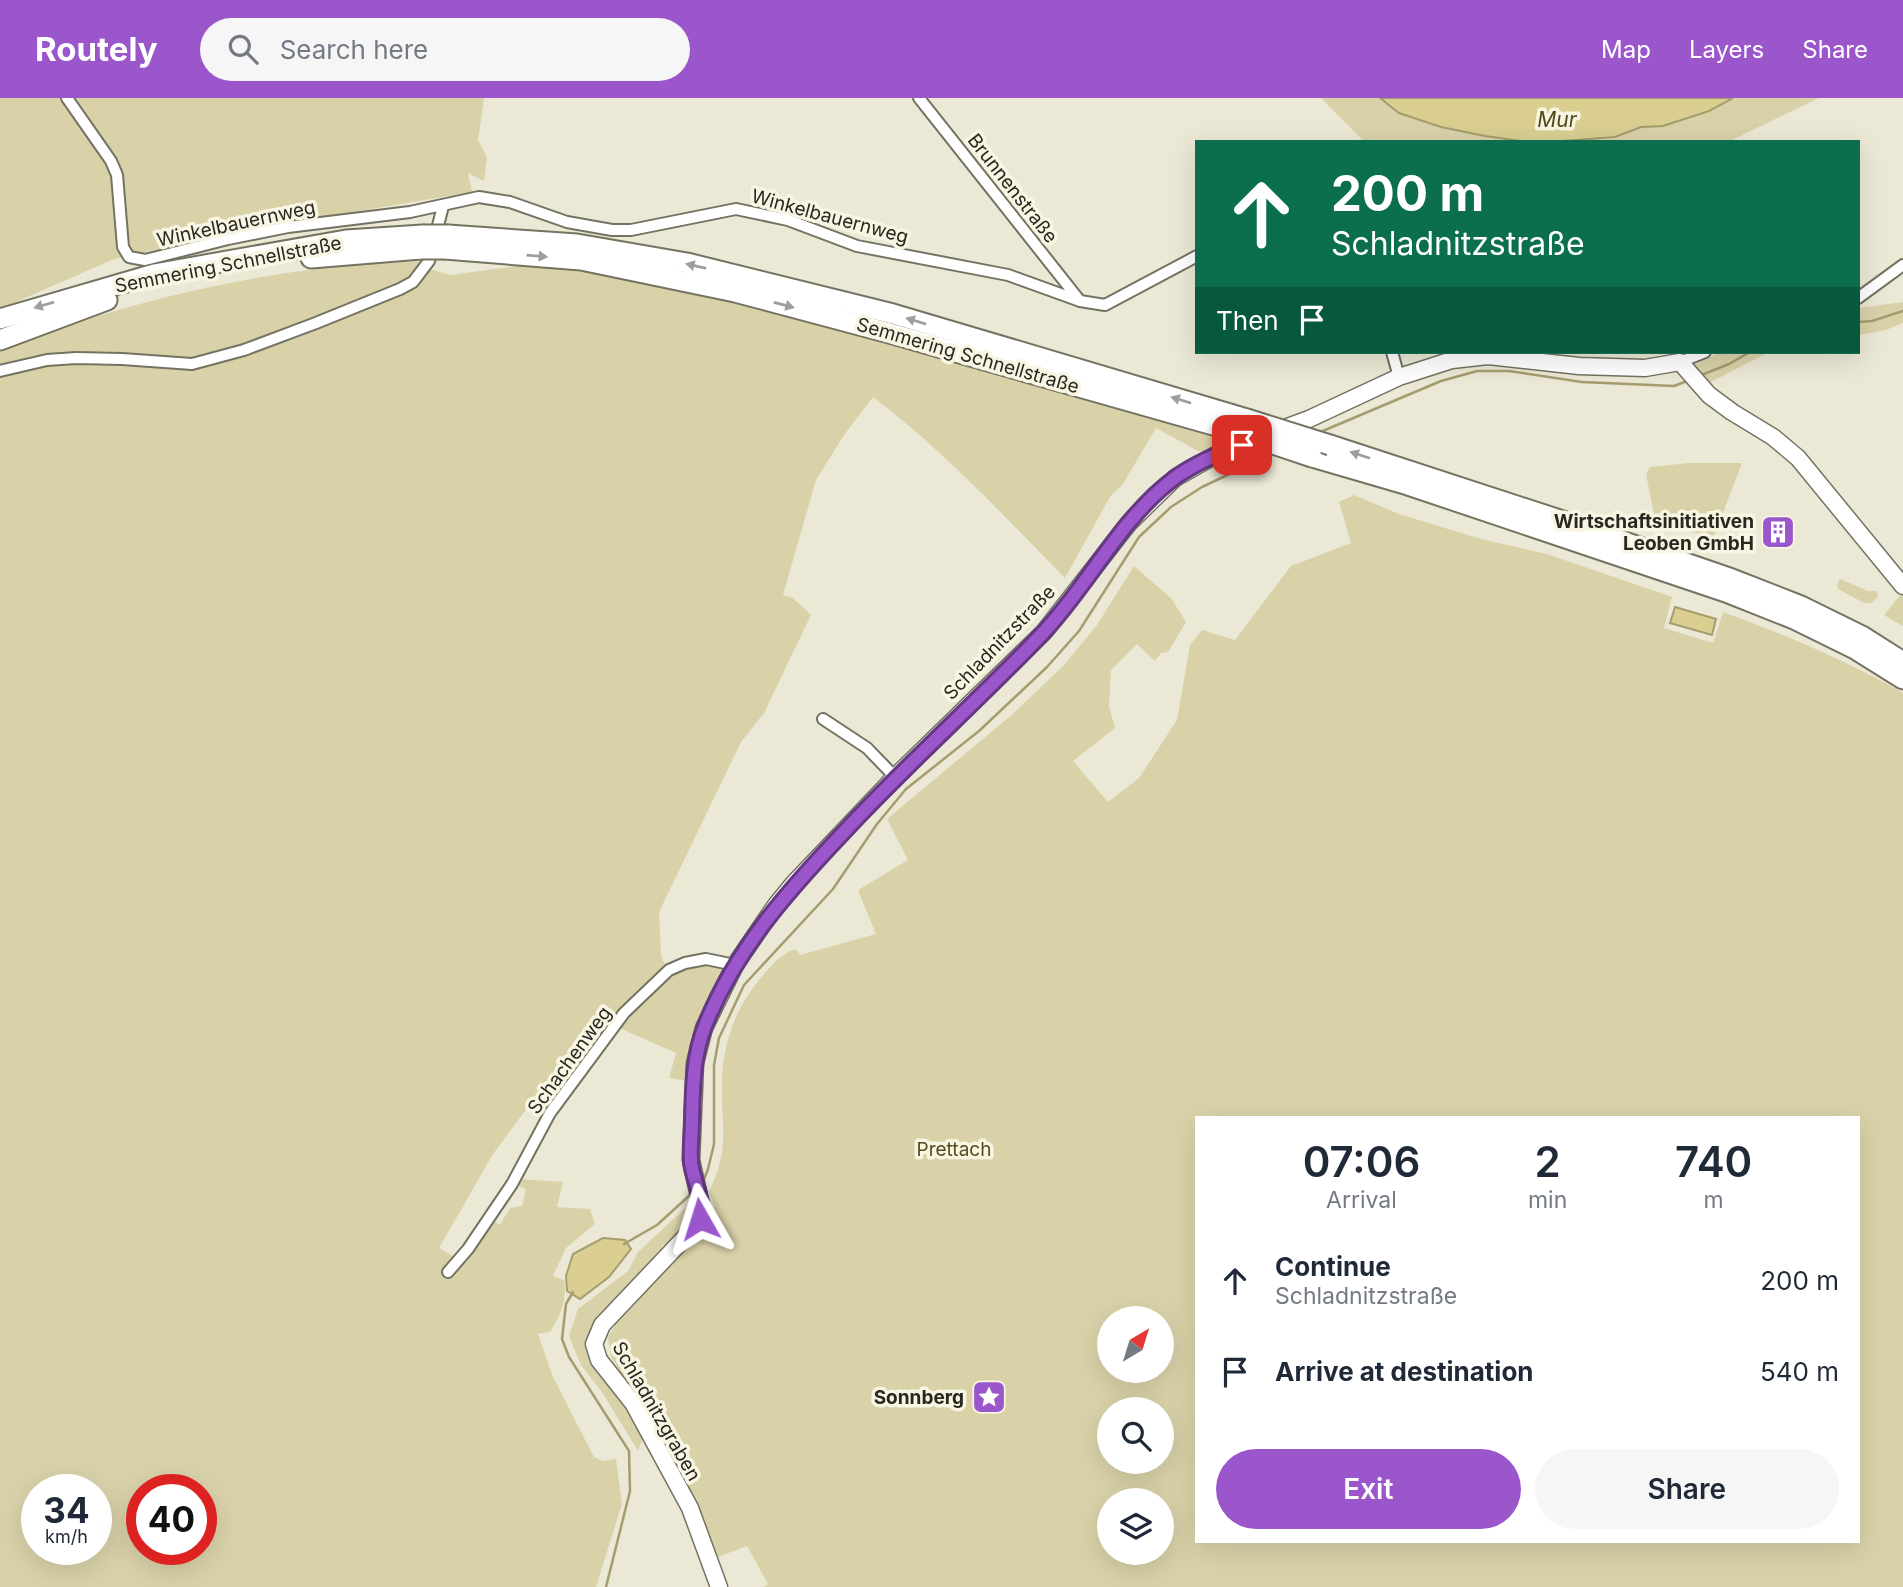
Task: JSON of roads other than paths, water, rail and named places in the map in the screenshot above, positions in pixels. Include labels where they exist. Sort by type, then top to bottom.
[{"type":"highway","name":"Semmering Schnellstraße","points":[[0,319],[154,274],[346,240],[446,242],[581,260],[735,292],[1239,425],[1330,445],[1743,583],[1801,606],[1862,636],[1903,662]]},
{"type":"highway","name":"Semmering Schnellstraße","points":[[0,340],[87,306],[155,286],[239,269],[422,242]]},
{"type":"highway","name":"Semmering Schnellstraße","points":[[1239,425],[1312,457],[1447,498],[1726,592],[1794,619],[1855,649],[1903,679]]},
{"type":"street","name":"Winkelbauernweg","points":[[67,98],[111,161],[120,191],[123,247],[129,257],[138,260],[288,227],[443,206],[464,200],[494,198],[567,222],[612,230],[631,230],[736,209],[788,219],[857,246],[1008,275],[1080,301],[1105,305],[1195,257]]},
{"type":"street","name":"Brunnenstraße","points":[[919,98],[1080,301]]},
{"type":"street","points":[[0,371],[47,360],[76,358],[192,364],[244,350],[413,282],[429,261],[443,206]]},
{"type":"street","points":[[1860,297],[1903,265]]},
{"type":"street","points":[[1393,354],[1399,377]]},
{"type":"street","name":"Schladnitzstraße","points":[[735,965],[794,883],[895,777],[1044,632],[1129,523],[1175,478],[1221,452],[1309,419],[1399,377],[1435,364],[1480,356],[1579,366],[1633,368],[1683,366],[1702,354]]},
{"type":"street","points":[[1683,366],[1701,386],[1732,412],[1773,437],[1798,458],[1903,586]]},
{"type":"street","points":[[823,719],[867,748],[895,777]]},
{"type":"street","name":"Schachenweg","points":[[448,1272],[468,1249],[512,1184],[550,1113],[624,1013],[669,970],[685,963],[706,959],[735,965]]},
{"type":"street","name":"Schladnitzgraben","points":[[719,1587],[690,1508],[633,1403],[599,1360],[594,1344],[602,1325],[610,1315],[700,1219],[701,1202],[691,1160],[695,1063],[704,1028],[735,965]]},
{"type":"water","name":"Mur","points":[[1380,98],[1733,98],[1709,111],[1663,126],[1641,127],[1615,137],[1576,140],[1514,140],[1485,136],[1441,127],[1399,113]]},
{"type":"water","points":[[1675,607],[1716,619],[1712,635],[1670,623]]},
{"type":"water","points":[[603,1238],[625,1240],[631,1249],[609,1277],[580,1299],[567,1291],[566,1276],[573,1254]]},
{"type":"waterway","points":[[1860,322],[1872,321],[1903,311]]},
{"type":"waterway","points":[[1699,376],[1746,354]]},
{"type":"waterway","points":[[1318,433],[1441,381],[1477,371],[1509,371],[1582,382],[1674,386],[1690,380]]},
{"type":"waterway","points":[[703,1182],[714,1144],[714,1065],[719,1038],[744,985],[833,889],[877,824],[906,789],[979,731],[1047,667],[1079,631],[1139,537],[1171,507],[1202,487],[1274,453]]},
{"type":"waterway","points":[[624,1244],[657,1225],[691,1194]]},
{"type":"waterway","points":[[573,1292],[566,1304],[562,1339],[569,1357],[629,1451],[630,1491],[606,1587]]},
{"type":"place","name":"Wirtschaftsinitiativen Leoben GmbH","points":[[1778,532]]},
{"type":"place","name":"Sonnberg","points":[[989,1397]]},
{"type":"park label","name":"Prettach","points":[[954,1149]]}]
